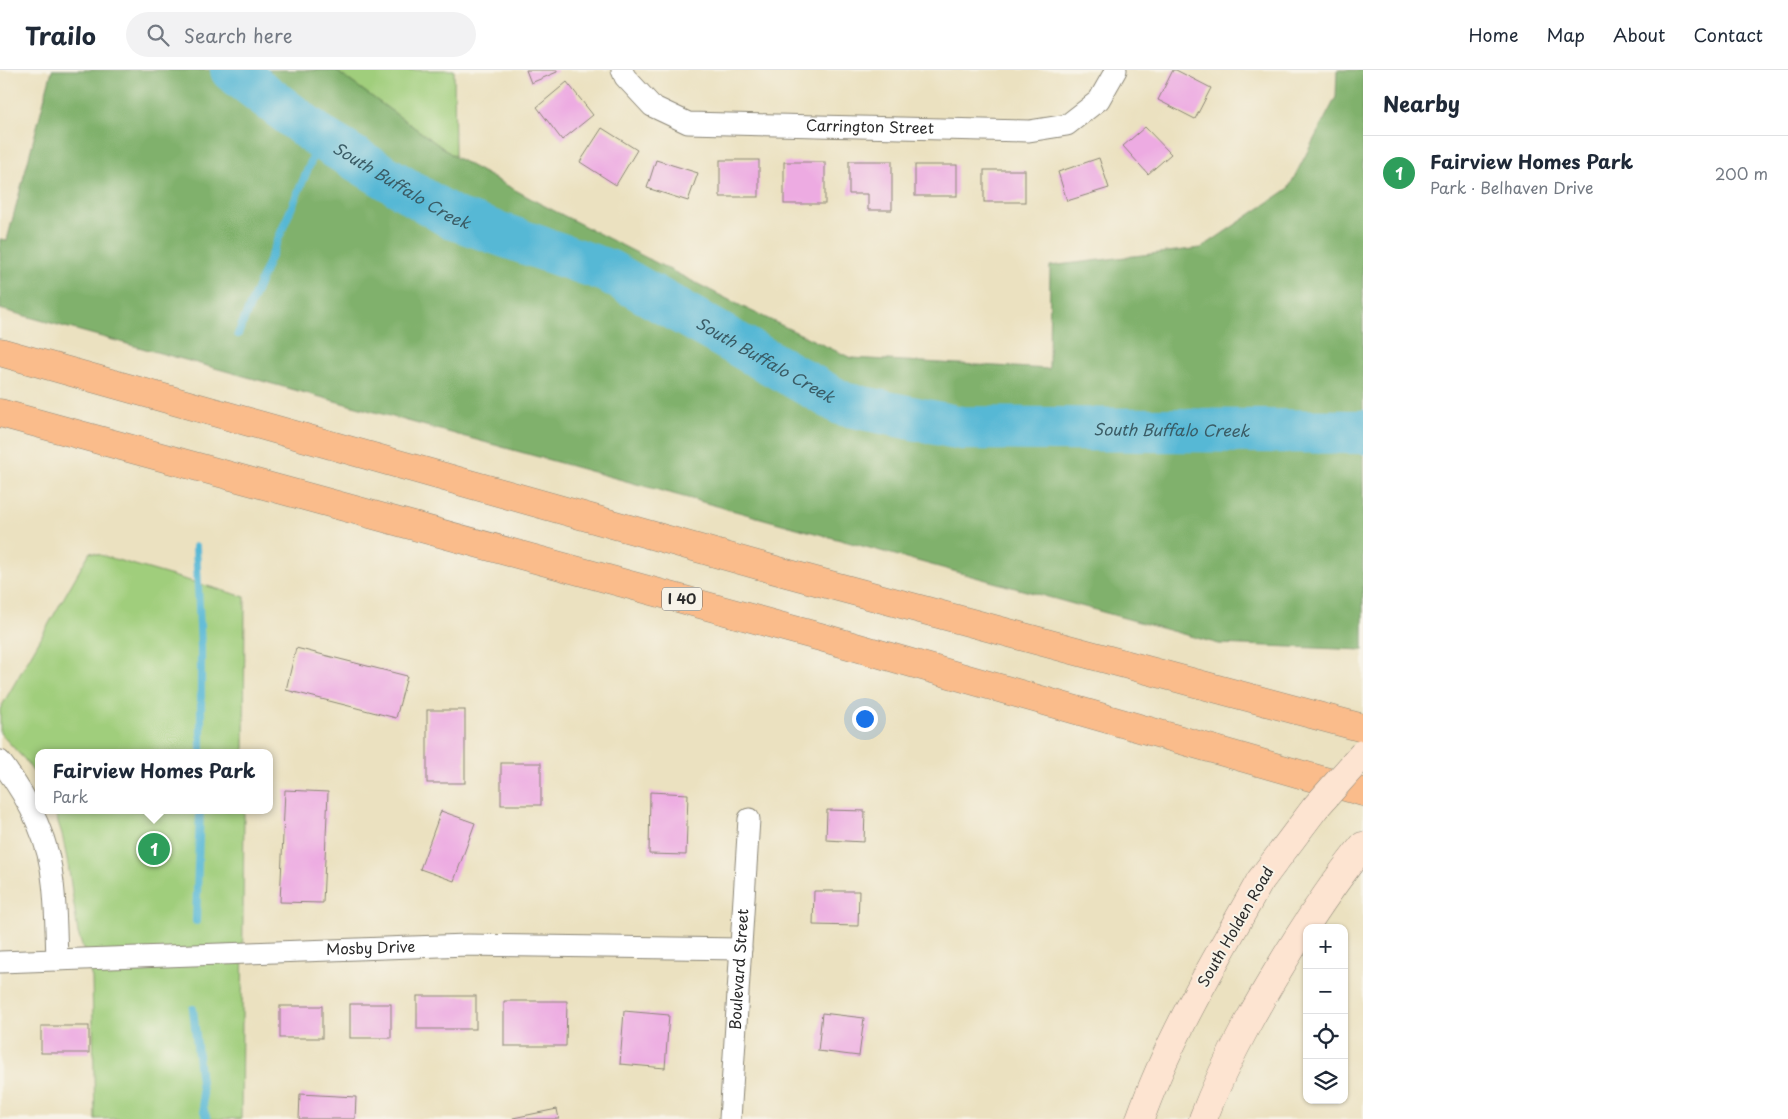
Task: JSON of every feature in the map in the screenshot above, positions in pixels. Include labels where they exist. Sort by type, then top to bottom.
[{"type":"highway","points":[[0,352],[786,573],[1363,728]]},
{"type":"highway","name":"I 40","points":[[0,412],[815,635],[1363,792]]},
{"type":"main road","name":"South Holden Road","points":[[1140,1119],[1151,1088],[1199,991],[1260,881],[1315,808],[1363,754]]},
{"type":"main road","points":[[1203,1119],[1235,1045],[1269,984],[1324,898],[1363,846]]},
{"type":"street","name":"Carrington Street","points":[[622,70],[625,77],[652,106],[688,123],[1028,132],[1067,125],[1099,100],[1116,70]]},
{"type":"street","points":[[0,761],[30,805],[43,837],[53,881],[57,960]]},
{"type":"street","name":"Boulevard Street","points":[[730,1119],[749,819]]},
{"type":"street","name":"Mosby Drive","points":[[0,962],[467,946],[741,949]]},
{"type":"green space","points":[[52,70],[335,70],[455,157],[539,203],[747,309],[851,358],[1049,369],[1050,266],[1201,248],[1288,189],[1336,97],[1337,70],[1363,70],[1363,650],[1219,644],[0,309],[0,239],[7,240]]},
{"type":"green space","points":[[335,70],[454,70],[455,157]]},
{"type":"green space","points":[[90,552],[245,597],[244,749],[35,749],[35,774],[25,760],[0,733],[0,709]]},
{"type":"green space","points":[[55,814],[244,814],[241,1119],[95,1119],[92,978],[78,933],[62,834]]},
{"type":"building","points":[[526,70],[557,70],[557,72],[531,83]]},
{"type":"building","points":[[1173,70],[1211,88],[1195,119],[1158,100]]},
{"type":"building","points":[[567,82],[593,115],[562,140],[537,107]]},
{"type":"building","points":[[1145,127],[1171,154],[1148,174],[1123,146]]},
{"type":"building","points":[[602,128],[637,150],[616,185],[580,162]]},
{"type":"building","points":[[1099,158],[1109,188],[1067,201],[1058,172]]},
{"type":"building","points":[[656,160],[698,173],[688,201],[647,188]]},
{"type":"building","points":[[720,160],[759,160],[759,197],[720,197]]},
{"type":"building","points":[[849,161],[892,161],[892,210],[868,210],[868,194],[849,194]]},
{"type":"building","points":[[784,162],[825,162],[825,204],[784,204]]},
{"type":"building","points":[[915,165],[957,165],[957,196],[915,196]]},
{"type":"building","points":[[984,170],[1025,170],[1025,202],[984,202]]},
{"type":"building","points":[[296,648],[407,676],[396,718],[286,690]]},
{"type":"building","points":[[427,710],[465,710],[465,783],[427,783]]},
{"type":"building","points":[[501,763],[541,763],[541,805],[501,805]]},
{"type":"building","points":[[285,790],[328,792],[323,903],[280,902]]},
{"type":"building","points":[[650,792],[688,794],[686,855],[649,854]]},
{"type":"building","points":[[827,810],[865,811],[864,842],[826,840]]},
{"type":"building","points":[[441,811],[475,823],[454,881],[420,869]]},
{"type":"building","points":[[814,891],[859,891],[858,926],[813,925]]},
{"type":"building","points":[[417,996],[476,996],[476,1029],[417,1029]]},
{"type":"building","points":[[504,1001],[567,1001],[566,1046],[504,1046]]},
{"type":"building","points":[[350,1004],[391,1004],[391,1038],[350,1038]]},
{"type":"building","points":[[280,1006],[322,1006],[322,1038],[280,1038]]},
{"type":"building","points":[[624,1011],[669,1015],[665,1068],[620,1064]]},
{"type":"building","points":[[822,1013],[864,1018],[859,1056],[818,1051]]},
{"type":"building","points":[[41,1026],[89,1026],[89,1053],[41,1053]]},
{"type":"building","points":[[300,1094],[356,1097],[355,1119],[299,1119]]},
{"type":"building","points":[[557,1109],[559,1119],[513,1119],[513,1118]]},
{"type":"waterway","name":"South Buffalo Creek","points":[[232,70],[321,138],[453,218],[608,271],[843,404],[961,428],[1363,432]]},
{"type":"waterway","points":[[238,334],[321,138]]},
{"type":"waterway","points":[[196,547],[201,647],[201,749]]},
{"type":"waterway","points":[[196,921],[200,814]]},
{"type":"waterway","points":[[193,1009],[204,1111],[207,1119]]},
{"type":"place","name":"Fairview Homes Park","points":[[154,849]]}]
